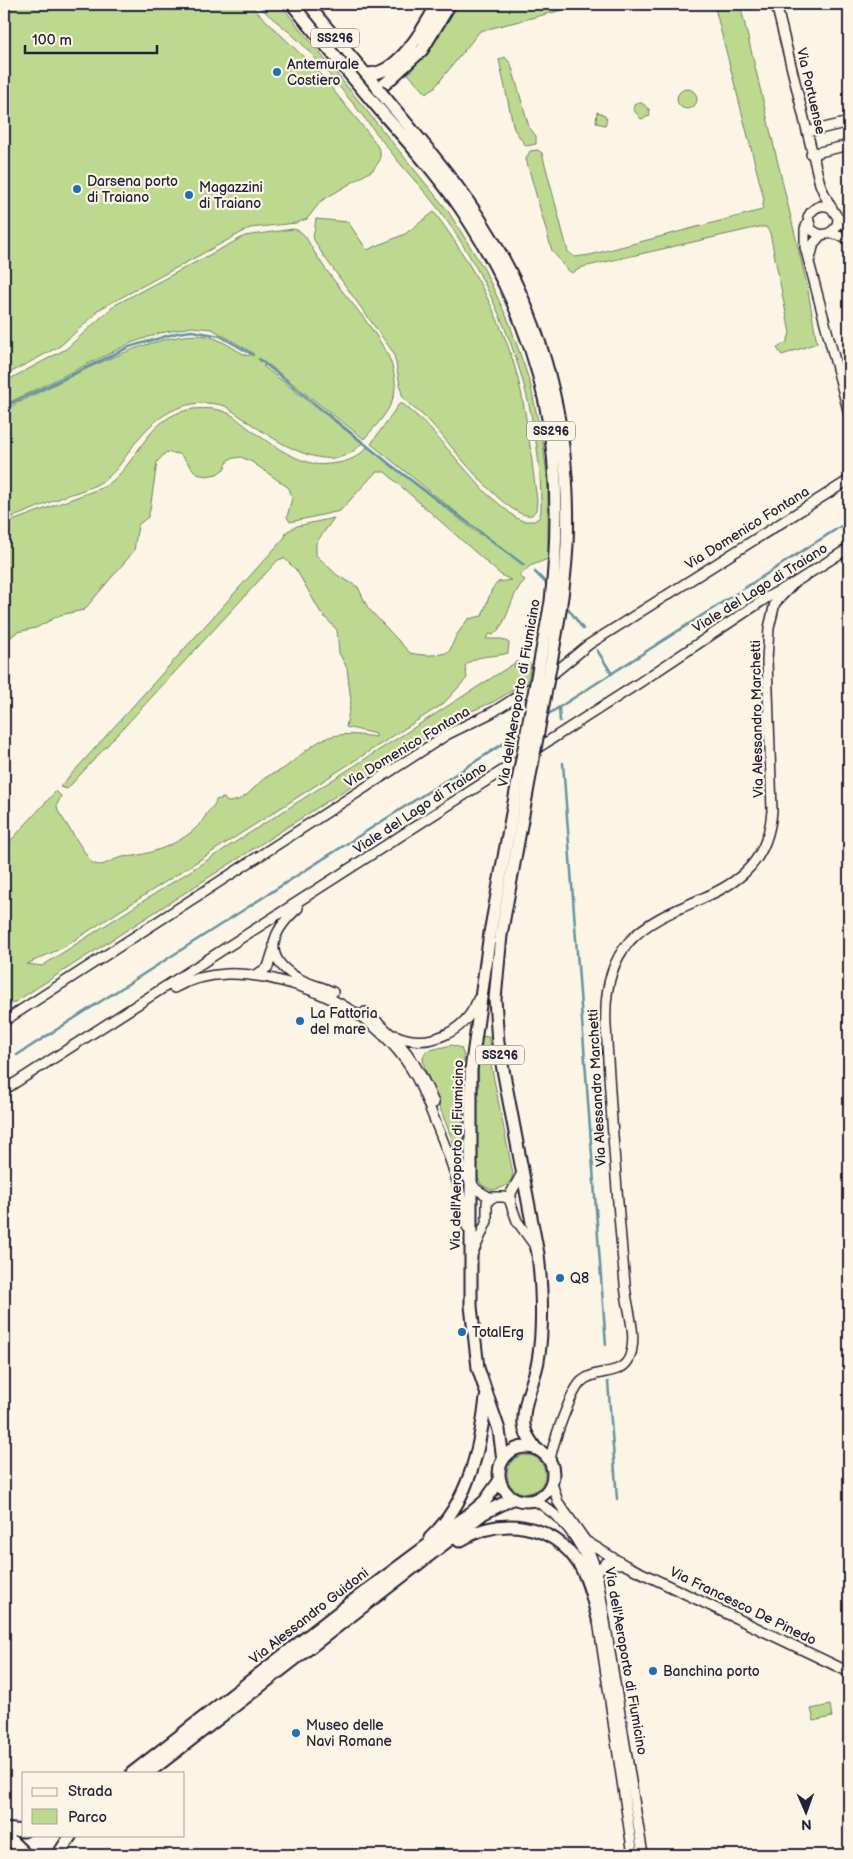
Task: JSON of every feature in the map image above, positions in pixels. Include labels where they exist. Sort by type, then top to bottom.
[{"type":"main road","name":"Via dell'Aeroporto di Fiumicino","points":[[292,4],[422,160],[468,220],[510,296],[525,330],[548,412],[556,462],[557,549],[551,601],[496,934],[496,1021],[538,1254],[543,1312],[538,1363],[524,1416],[527,1437],[536,1449]]},
{"type":"main road","name":"Via dell'Aeroporto di Fiumicino","points":[[307,4],[378,89],[455,185],[482,222],[538,337],[556,398],[564,451],[568,501],[562,602],[496,934],[482,984],[471,1070],[470,1267],[474,1348],[499,1430],[503,1460]]},
{"type":"main road","points":[[350,75],[370,89],[378,89],[419,36],[438,4]]},
{"type":"main road","points":[[364,73],[378,74],[398,65],[430,41],[450,4]]},
{"type":"main road","points":[[399,1566],[435,1533],[454,1510],[462,1496],[482,1426],[487,1393]]},
{"type":"main road","points":[[518,1448],[536,1449],[550,1461],[553,1469],[552,1483],[547,1492],[534,1500],[514,1498],[504,1489],[499,1473],[503,1460],[518,1448]]},
{"type":"main road","name":"Via Alessandro Guidoni","points":[[133,1772],[399,1566],[472,1512],[485,1501],[500,1480]]},
{"type":"main road","name":"Via Alessandro Guidoni","points":[[149,1772],[484,1513],[514,1498]]},
{"type":"main road","points":[[410,1572],[424,1566],[473,1533],[506,1525],[527,1527],[545,1533],[558,1542],[575,1559],[587,1582],[598,1619]]},
{"type":"main road","points":[[4,1829],[22,1831]]},
{"type":"main road","points":[[4,1834],[26,1855]]},
{"type":"main road","points":[[58,1855],[70,1836]]},
{"type":"street","name":"Via Portuense","points":[[776,4],[820,184],[833,209]]},
{"type":"street","points":[[807,132],[849,122]]},
{"type":"street","points":[[812,154],[849,145]]},
{"type":"street","name":"Via Portuense","points":[[818,206],[820,184]]},
{"type":"street","points":[[849,228],[838,218],[833,209],[828,206],[818,206],[810,212],[804,236],[849,414]]},
{"type":"street","points":[[810,259],[814,243],[836,227],[838,218]]},
{"type":"street","points":[[808,222],[814,232],[849,238]]},
{"type":"street","name":"Via Domenico Fontana","points":[[4,1021],[448,734],[492,712],[554,673],[588,645],[848,480]]},
{"type":"street","name":"Viale del Lago di Traiano","points":[[4,1090],[631,688],[772,595],[849,548]]},
{"type":"street","name":"Via Alessandro Marchetti","points":[[550,1461],[553,1445],[578,1385],[593,1374],[621,1368],[629,1359],[632,1348],[625,1285],[606,1035],[608,982],[622,950],[639,931],[662,916],[732,884],[752,867],[765,845],[772,811],[767,660],[769,628],[775,603],[794,583]]},
{"type":"street","points":[[256,976],[268,967],[274,940],[280,927],[314,892]]},
{"type":"street","points":[[273,951],[276,959],[296,978],[341,997],[386,1029],[412,1056],[458,1161],[480,1192],[493,1197],[507,1198],[517,1221],[530,1237],[538,1254]]},
{"type":"street","points":[[147,999],[157,997],[200,977],[222,974],[256,976],[295,984],[339,1002],[374,1027],[406,1060],[426,1098],[453,1165],[465,1213],[470,1267]]},
{"type":"street","points":[[386,1029],[409,1039],[429,1040],[444,1036],[468,1018],[476,1005],[482,984]]},
{"type":"street","points":[[4,1082],[18,1081]]},
{"type":"street","points":[[511,1205],[511,1193],[521,1177],[522,1171]]},
{"type":"street","points":[[470,1267],[474,1249],[487,1221],[487,1202],[493,1197]]},
{"type":"street","name":"Via dell'Aeroporto di Fiumicino","points":[[552,1483],[558,1502],[585,1540],[597,1572],[642,1855]]},
{"type":"street","name":"Via dell'Aeroporto di Fiumicino","points":[[534,1500],[550,1510],[573,1533],[584,1552],[592,1578],[633,1855]]},
{"type":"street","name":"Via Francesco De Pinedo","points":[[585,1540],[625,1565],[849,1672]]},
{"type":"street","name":"Via Francesco De Pinedo","points":[[597,1572],[605,1563],[625,1565]]},
{"type":"green space","points":[[4,4],[249,4],[315,68],[373,139],[380,151],[380,160],[373,170],[321,201],[307,219],[296,223],[250,228],[96,311],[96,314],[60,346],[4,376]]},
{"type":"green space","points":[[257,4],[280,4],[448,211],[484,269],[509,322],[530,383],[543,444],[548,483],[548,559],[530,566],[519,576],[525,580],[516,593],[503,623],[499,630],[493,635],[489,634],[486,639],[502,639],[509,643],[508,653],[480,657],[470,662],[465,666],[467,678],[443,704],[62,948],[27,964],[42,966],[518,661],[514,667],[531,664],[528,681],[493,702],[460,716],[4,1009],[4,848],[56,791],[61,796],[57,805],[58,811],[91,862],[99,865],[118,858],[144,854],[175,843],[193,831],[216,800],[224,798],[227,802],[239,800],[267,776],[284,769],[318,742],[326,738],[346,735],[376,737],[376,734],[346,727],[351,701],[347,668],[339,653],[337,630],[321,613],[297,571],[284,558],[278,560],[67,789],[60,787],[285,537],[286,532],[297,526],[334,518],[316,543],[316,555],[337,575],[358,587],[368,608],[410,653],[430,655],[449,652],[456,636],[468,619],[482,616],[492,589],[498,582],[511,580],[501,575],[385,472],[376,472],[340,511],[290,522],[287,517],[292,498],[289,488],[252,462],[241,457],[229,459],[224,469],[217,474],[206,476],[197,474],[180,454],[166,452],[157,462],[150,510],[148,517],[138,525],[134,551],[84,610],[60,615],[36,628],[17,632],[4,643],[4,524],[104,487],[126,467],[143,443],[163,421],[177,413],[193,409],[203,409],[230,414],[280,449],[303,461],[314,464],[321,465],[345,461],[354,458],[367,447],[479,534],[487,537],[371,444],[399,404],[403,404],[425,423],[486,493],[516,518],[523,521],[534,521],[539,518],[541,511],[534,431],[526,392],[514,353],[482,279],[440,211],[393,155],[346,94],[302,44]]},
{"type":"green space","points":[[456,4],[586,4],[480,31],[435,87],[426,93],[408,74],[426,53]]},
{"type":"green space","points":[[714,4],[740,4],[807,285],[817,343],[782,355],[777,348],[787,342],[790,333],[770,233],[766,227],[583,267],[572,273],[552,251],[526,159],[530,151],[538,150],[542,153],[568,252],[575,257],[590,255],[762,210],[764,199]]},
{"type":"green space","points":[[505,57],[511,64],[529,127],[536,136],[536,144],[526,146],[514,129],[499,60]]},
{"type":"green space","points":[[687,89],[694,92],[697,99],[694,106],[687,109],[680,106],[677,99],[680,92]]},
{"type":"green space","points":[[635,103],[642,103],[649,109],[650,116],[641,119],[633,109]]},
{"type":"green space","points":[[597,112],[603,114],[607,119],[605,125],[596,123]]},
{"type":"green space","points":[[434,212],[460,249],[484,291],[512,357],[524,409],[537,500],[536,510],[532,515],[521,514],[494,494],[431,423],[403,397],[393,352],[313,238],[316,219],[348,222],[367,250],[405,234]]},
{"type":"green space","points":[[293,229],[304,235],[323,266],[378,339],[391,362],[395,390],[386,413],[364,439],[269,365],[263,366],[362,443],[347,455],[330,458],[312,456],[292,449],[225,406],[212,403],[188,405],[166,414],[156,421],[138,439],[114,471],[100,483],[4,520],[4,410],[104,361],[160,341],[185,336],[207,336],[248,356],[253,353],[212,329],[192,327],[160,333],[131,343],[4,405],[4,382],[66,349],[115,305],[245,236]]},
{"type":"green space","points":[[479,1036],[489,1037],[490,1060],[513,1174],[505,1186],[491,1190],[481,1184],[476,1174]]},
{"type":"green space","points":[[452,1045],[461,1048],[464,1056],[460,1147],[455,1147],[424,1066],[423,1058],[426,1051]]},
{"type":"green space","points":[[526,1455],[539,1461],[545,1474],[539,1487],[526,1493],[513,1487],[507,1474],[513,1461]]},
{"type":"green space","points":[[830,1705],[832,1717],[814,1721],[811,1709]]},
{"type":"green space","points":[[4,1842],[18,1855],[4,1855]]},
{"type":"waterway","points":[[4,407],[129,347],[177,333],[192,331],[220,336],[253,355]]},
{"type":"waterway","points":[[259,359],[391,465],[524,565]]},
{"type":"waterway","points":[[544,717],[849,521]]},
{"type":"waterway","points":[[535,572],[548,585]]},
{"type":"waterway","points":[[565,604],[583,629]]},
{"type":"waterway","points":[[597,650],[612,674]]},
{"type":"waterway","points":[[559,708],[560,721]]},
{"type":"waterway","points":[[17,1055],[523,731]]},
{"type":"waterway","points":[[563,763],[606,1345]]},
{"type":"waterway","points":[[608,1382],[617,1499]]},
{"type":"place","name":"Antemurale Costiero","points":[[277,72]]},
{"type":"place","name":"Darsena porto di Traiano","points":[[77,189]]},
{"type":"place","name":"Magazzini di Traiano","points":[[189,195]]},
{"type":"place","name":"La Fattoria del mare","points":[[300,1021]]},
{"type":"place","name":"Q8","points":[[560,1278]]},
{"type":"place","name":"TotalErg","points":[[462,1332]]},
{"type":"place","name":"Banchina porto","points":[[653,1671]]},
{"type":"place","name":"Museo delle Navi Romane","points":[[296,1733]]}]
